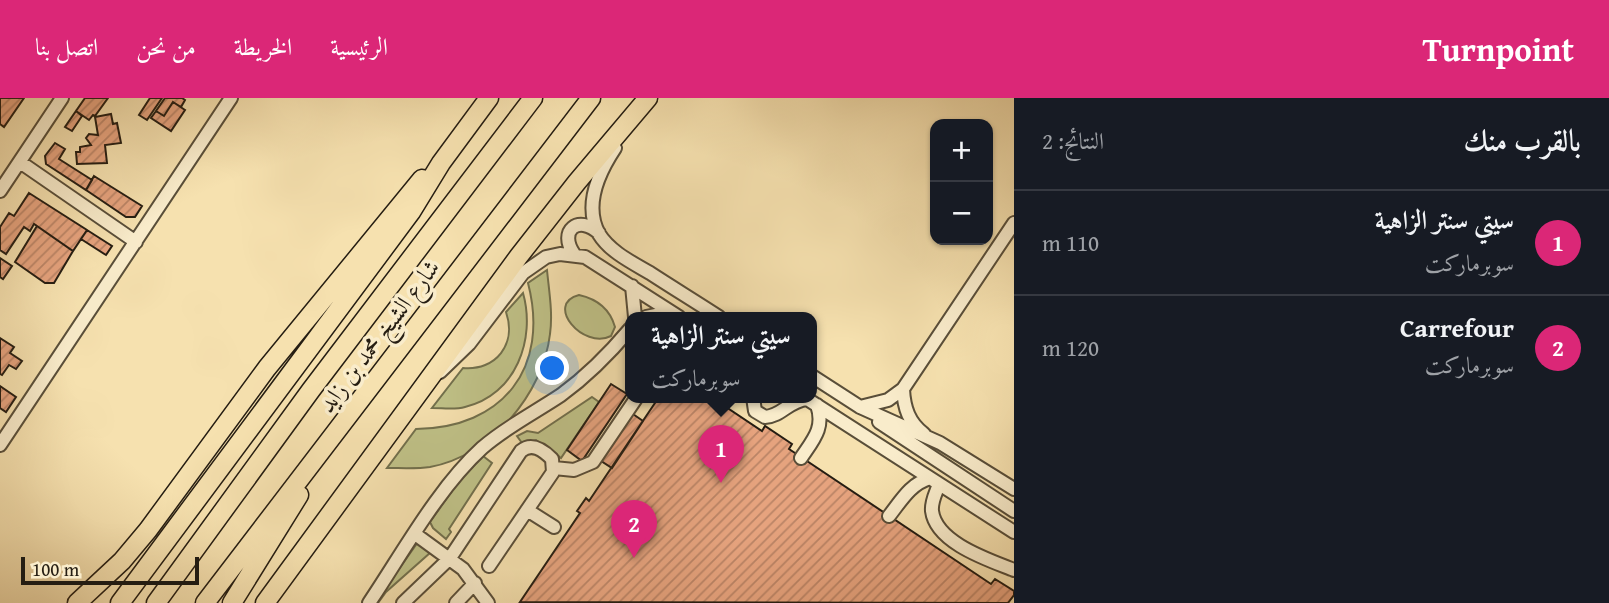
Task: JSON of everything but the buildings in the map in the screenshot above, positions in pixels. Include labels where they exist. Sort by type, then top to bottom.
[{"type":"highway","points":[[120,603],[411,212],[440,163],[489,98]]},
{"type":"highway","name":"شارع الشيخ محمد بن زايد","points":[[156,603],[311,390],[533,98]]},
{"type":"highway","name":"شارع الشيخ محمد بن زايد","points":[[205,603],[591,98]]},
{"type":"highway","points":[[265,603],[519,256],[648,98]]},
{"type":"highway","points":[[77,603],[122,561],[166,506],[267,368],[406,197],[440,163]]},
{"type":"highway","points":[[232,603],[333,438]]},
{"type":"street","points":[[0,191],[62,98]]},
{"type":"street","points":[[0,446],[231,98]]},
{"type":"street","points":[[599,233],[594,209],[595,185],[601,170],[635,116]]},
{"type":"street","points":[[20,162],[136,242]]},
{"type":"street","points":[[860,407],[879,404],[903,389],[1014,223]]},
{"type":"street","points":[[574,254],[567,242],[569,232],[583,224],[589,225],[620,254],[711,312]]},
{"type":"street","points":[[428,380],[460,354],[523,273],[546,257],[574,254],[585,257],[672,312]]},
{"type":"street","points":[[632,286],[635,312]]},
{"type":"street","points":[[369,603],[450,483],[481,449],[509,426],[578,382],[625,335]]},
{"type":"street","points":[[817,379],[902,439],[1014,511]]},
{"type":"street","points":[[903,389],[904,401],[912,422],[929,437]]},
{"type":"street","points":[[554,468],[573,470],[593,462],[632,403]]},
{"type":"street","points":[[754,403],[755,411],[765,417],[777,414],[791,403]]},
{"type":"street","points":[[801,458],[819,432],[820,419],[810,403]]},
{"type":"street","points":[[812,403],[1014,533]]},
{"type":"street","points":[[860,407],[929,437],[1014,489]]},
{"type":"street","points":[[403,603],[450,558],[523,449],[533,447],[550,456],[554,468]]},
{"type":"street","points":[[489,566],[554,468]]},
{"type":"street","points":[[889,516],[909,490],[918,483],[934,481]]},
{"type":"street","points":[[934,481],[932,511],[935,521],[945,533],[975,554],[1014,570]]},
{"type":"street","points":[[527,510],[554,527]]},
{"type":"street","points":[[415,534],[450,558],[475,583],[488,603]]},
{"type":"street","points":[[89,603],[122,561]]},
{"type":"street","points":[[456,603],[475,583]]},
{"type":"green space","points":[[547,270],[551,318],[545,356],[537,379],[510,419],[474,450],[452,461],[425,468],[387,468],[416,429],[447,426],[473,418],[495,405],[513,388],[525,366],[532,342],[533,314],[528,283]]},
{"type":"green space","points":[[523,293],[527,329],[518,363],[509,378],[483,401],[461,408],[432,408],[463,368],[485,365],[501,353],[509,335],[506,312]]},
{"type":"green space","points":[[579,295],[592,299],[606,310],[615,327],[611,336],[600,339],[589,337],[571,324],[565,307],[569,300]]},
{"type":"green space","points":[[592,397],[599,402],[561,458],[536,440],[522,443],[517,436],[527,431],[538,433]]},
{"type":"green space","points":[[483,456],[492,463],[449,529],[451,532],[446,539],[430,522],[457,484]]},
{"type":"green space","points":[[418,542],[431,552],[375,603]]},
{"type":"place","name":"سيتي سنتر الزاهية","points":[[721,483]]},
{"type":"place","name":"Carrefour","points":[[634,558]]}]
